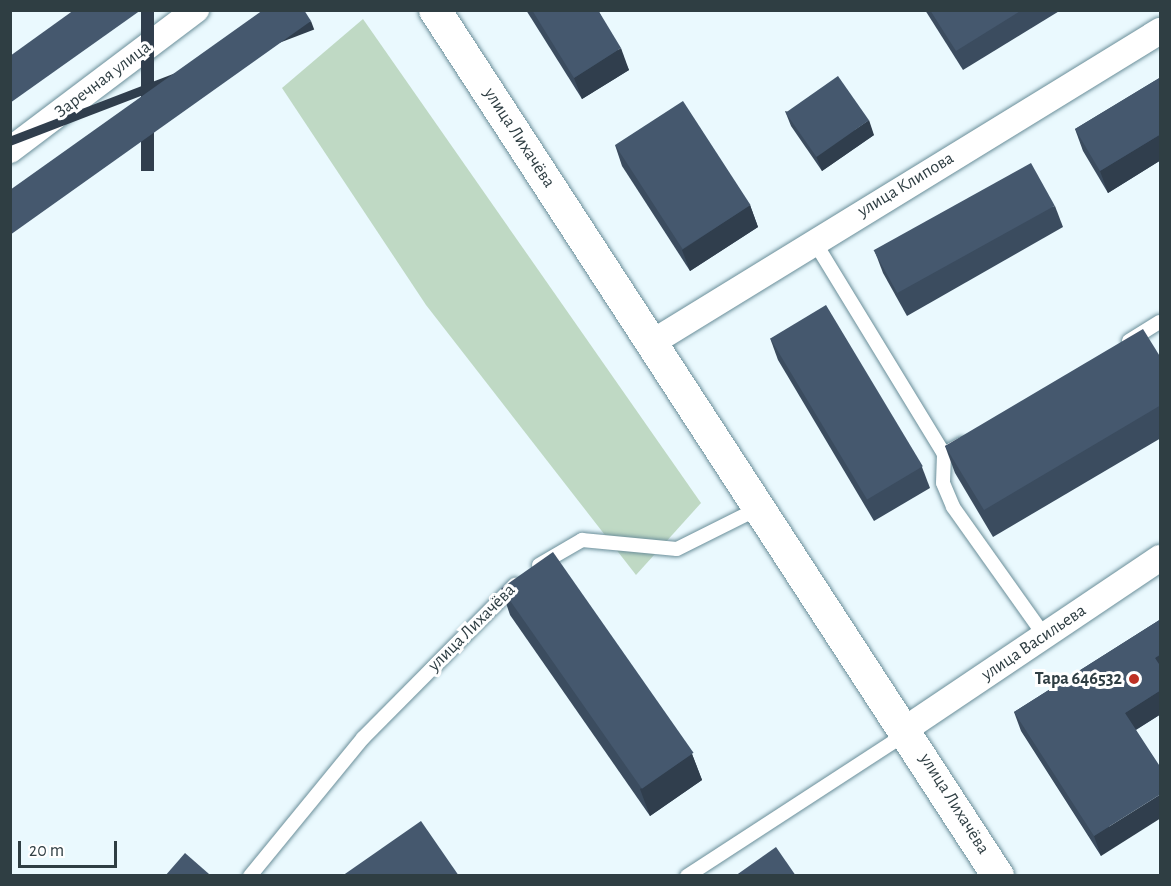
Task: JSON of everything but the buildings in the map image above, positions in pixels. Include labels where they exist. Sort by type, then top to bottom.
[{"type":"street","name":"Заречная улица","points":[[10,150],[196,10]]},
{"type":"street","name":"улица Лихачёва","points":[[435,10],[908,730],[998,876]]},
{"type":"street","name":"улица Клипова","points":[[653,342],[814,241],[1161,31]]},
{"type":"street","name":"улица Васильева","points":[[908,730],[1044,635],[1161,558]]},
{"type":"lane","points":[[814,241],[944,454],[943,483],[953,507],[1044,635]]},
{"type":"lane","points":[[1111,352],[1161,322]]},
{"type":"lane","points":[[944,454],[974,436]]},
{"type":"lane","name":"улица Лихачёва","points":[[250,876],[363,738],[527,573],[582,540],[677,549],[761,507]]},
{"type":"lane","points":[[687,876],[908,730]]},
{"type":"green space","points":[[363,19],[701,503],[636,575],[426,305],[282,88]]},
{"type":"place","name":"Тара 646532","points":[[1134,679]]}]
